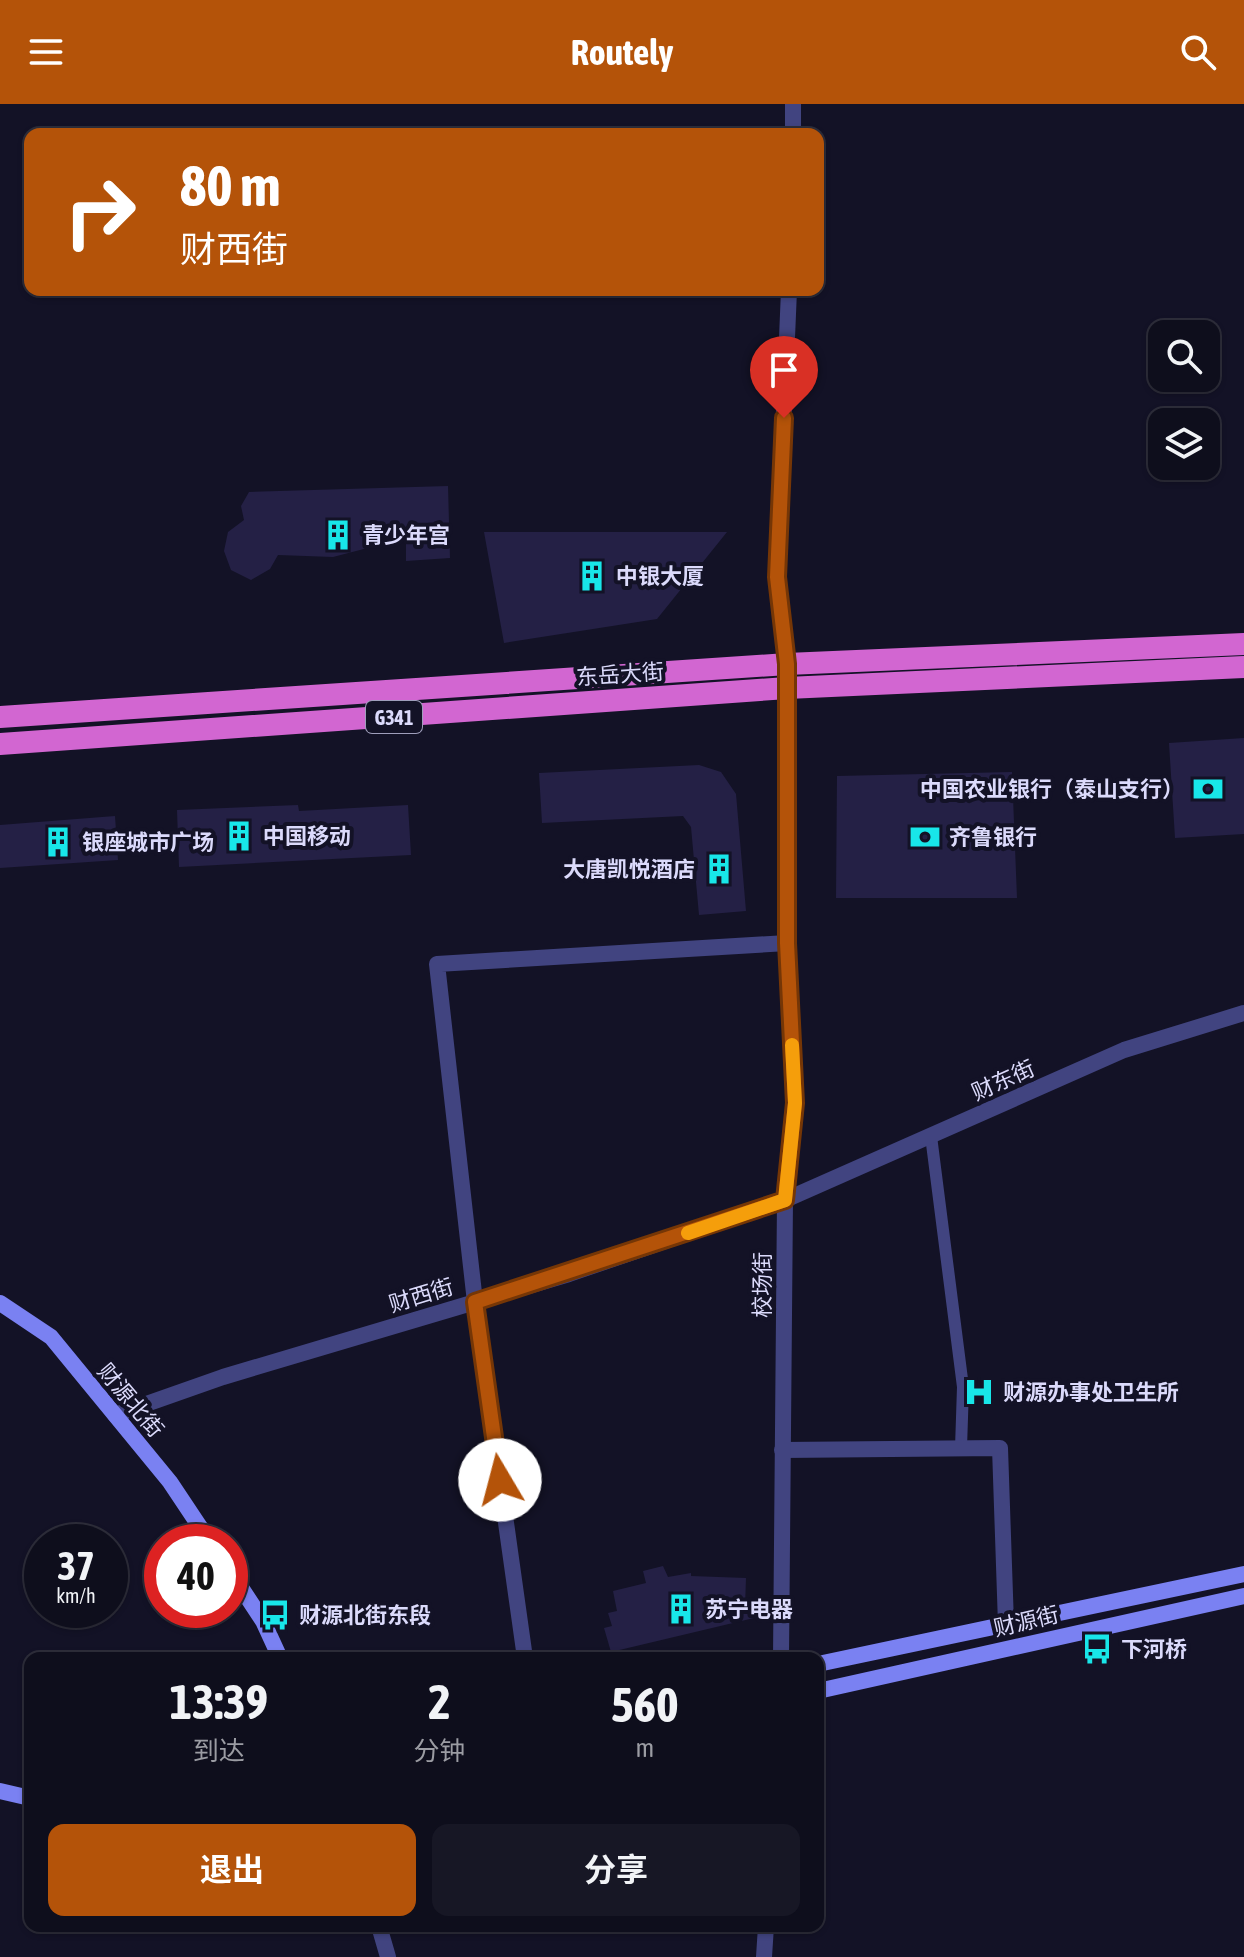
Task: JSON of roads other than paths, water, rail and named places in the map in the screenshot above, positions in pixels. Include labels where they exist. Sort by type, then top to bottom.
[{"type":"highway","name":"东岳大街","points":[[0,717],[787,664],[1244,644]]},
{"type":"highway","name":"东岳大街","points":[[0,744],[787,688],[1244,667]]},
{"type":"main road","name":"财源北街","points":[[0,1303],[51,1337],[170,1482],[198,1524]]},
{"type":"main road","name":"财源街","points":[[824,1663],[1244,1574]]},
{"type":"main road","name":"财源街","points":[[824,1690],[1244,1596]]},
{"type":"main road","points":[[248,1598],[277,1652]]},
{"type":"main road","points":[[0,1791],[24,1797]]},
{"type":"street","points":[[793,104],[793,128]]},
{"type":"street","name":"校场街","points":[[781,1652],[785,1200],[795,1103],[787,943],[787,664],[777,577],[789,296]]},
{"type":"street","points":[[524,1652],[475,1302],[437,964],[787,943]]},
{"type":"street","name":"财东街","points":[[785,1200],[1124,1050],[1244,1013]]},
{"type":"street","points":[[931,1136],[963,1387],[961,1448]]},
{"type":"street","name":"财西街","points":[[115,1415],[223,1377],[475,1302],[785,1200]]},
{"type":"street","points":[[782,1450],[1000,1448],[1006,1624]]},
{"type":"street","points":[[381,1932],[388,1957]]},
{"type":"street","points":[[764,1957],[766,1932]]},
{"type":"place","name":"青少年宫","points":[[338,535]]},
{"type":"place","name":"中银大厦","points":[[592,576]]},
{"type":"place","name":"中国农业银行（泰山支行）","points":[[1208,789]]},
{"type":"place","name":"中国移动","points":[[239,836]]},
{"type":"place","name":"齐鲁银行","points":[[925,837]]},
{"type":"place","name":"银座城市广场","points":[[58,842]]},
{"type":"place","name":"大唐凯悦酒店","points":[[719,869]]},
{"type":"place","name":"财源办事处卫生所","points":[[979,1392]]},
{"type":"place","name":"苏宁电器","points":[[681,1609]]},
{"type":"place","name":"财源北街东段","points":[[275,1615]]},
{"type":"place","name":"下河桥","points":[[1097,1649]]}]
